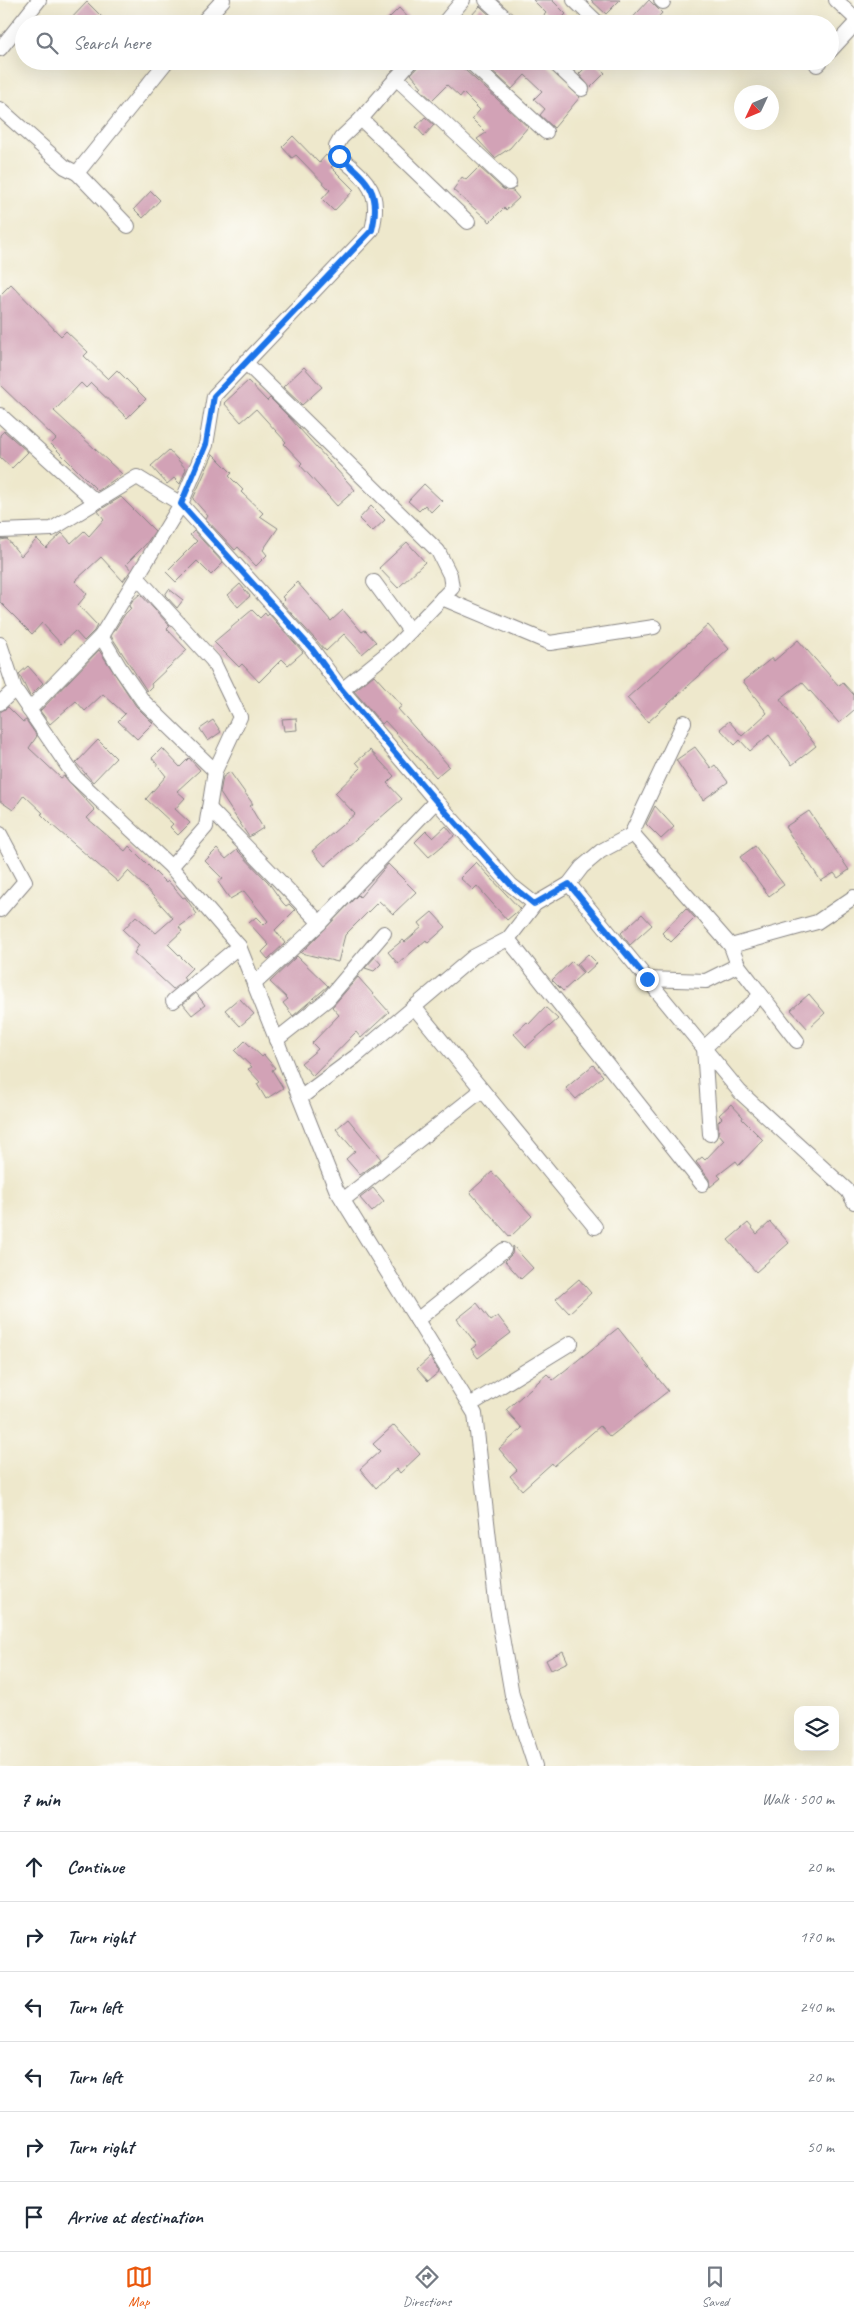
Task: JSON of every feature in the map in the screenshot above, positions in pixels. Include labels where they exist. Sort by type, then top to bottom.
[{"type":"street","points":[[26,15],[38,0]]},
{"type":"street","points":[[209,15],[223,0]]},
{"type":"street","points":[[450,15],[463,0]]},
{"type":"street","points":[[486,0],[502,15]]},
{"type":"street","points":[[574,0],[590,15]]},
{"type":"street","points":[[836,0],[854,17]]},
{"type":"street","points":[[839,42],[854,26]]},
{"type":"street","points":[[0,49],[15,30]]},
{"type":"street","points":[[76,173],[160,70]]},
{"type":"street","points":[[29,710],[101,636],[181,504],[206,444],[214,396],[244,362],[372,230],[377,211],[375,196],[361,175],[339,156],[336,148],[341,138],[361,119],[403,70]]},
{"type":"street","points":[[479,70],[546,132]]},
{"type":"street","points":[[562,70],[582,88]]},
{"type":"street","points":[[396,78],[509,183]]},
{"type":"street","points":[[0,109],[65,167],[76,173],[128,226]]},
{"type":"street","points":[[361,119],[468,222]]},
{"type":"street","points":[[244,362],[438,551],[450,575],[452,588],[395,646],[342,690]]},
{"type":"street","points":[[0,415],[96,502]]},
{"type":"street","points":[[0,532],[52,529],[137,477],[181,504],[312,649],[342,690],[436,801],[511,885],[534,904]]},
{"type":"street","points":[[137,577],[213,661],[240,717],[215,771],[206,827],[171,867]]},
{"type":"street","points":[[374,582],[410,631]]},
{"type":"street","points":[[442,598],[550,642],[654,626]]},
{"type":"street","points":[[101,636],[143,701],[215,771]]},
{"type":"street","points":[[0,644],[15,689],[75,777],[171,867],[239,946],[336,1189],[475,1414],[496,1602],[512,1695],[535,1766]]},
{"type":"street","points":[[0,704],[15,689]]},
{"type":"street","points":[[300,1098],[355,1057],[473,958],[508,939],[534,904],[569,884],[582,867],[601,851],[631,835],[684,722]]},
{"type":"street","points":[[254,984],[320,923],[436,801]]},
{"type":"street","points":[[209,808],[320,923]]},
{"type":"street","points":[[0,834],[25,881],[0,910]]},
{"type":"street","points":[[631,835],[633,834],[731,946],[738,965],[797,1040]]},
{"type":"street","points":[[569,884],[740,1092],[848,1191],[854,1202]]},
{"type":"street","points":[[731,946],[817,922],[854,897]]},
{"type":"street","points":[[276,1040],[328,999],[384,933]]},
{"type":"street","points":[[508,939],[702,1184]]},
{"type":"street","points":[[173,1001],[239,946]]},
{"type":"street","points":[[647,979],[706,981],[738,965]]},
{"type":"street","points":[[704,1048],[761,995]]},
{"type":"street","points":[[414,1007],[595,1227]]},
{"type":"street","points":[[704,1048],[710,1134]]},
{"type":"street","points":[[343,1200],[482,1090]]},
{"type":"street","points":[[417,1320],[504,1250]]},
{"type":"street","points":[[470,1406],[571,1343]]},
{"type":"building","points":[[533,0],[552,0],[566,14],[544,15],[546,13]]},
{"type":"building","points":[[591,0],[620,0],[606,14]]},
{"type":"building","points":[[649,0],[662,13],[660,15],[635,15]]},
{"type":"building","points":[[87,2],[100,15],[75,15]]},
{"type":"building","points":[[480,6],[490,15],[472,15]]},
{"type":"building","points":[[399,8],[406,15],[392,15]]},
{"type":"building","points":[[415,70],[465,70],[528,127],[510,148],[495,158],[477,139],[486,133],[472,119],[480,110],[463,93],[460,97],[447,85],[432,100],[420,89],[422,87],[411,74]]},
{"type":"building","points":[[491,70],[552,70],[580,97],[554,128],[540,115],[545,109],[534,99],[542,91],[525,75],[512,89]]},
{"type":"building","points":[[583,70],[602,70],[605,73],[590,88],[579,74]]},
{"type":"building","points":[[425,117],[434,125],[424,136],[416,127]]},
{"type":"building","points":[[293,136],[319,163],[326,155],[335,164],[331,167],[354,190],[334,211],[322,199],[330,190],[296,155],[292,158],[282,147]]},
{"type":"building","points":[[479,167],[503,189],[513,191],[519,198],[506,210],[504,208],[490,222],[453,190],[462,177],[466,180]]},
{"type":"building","points":[[151,191],[160,200],[143,218],[134,209]]},
{"type":"building","points":[[11,284],[61,336],[66,331],[88,352],[84,356],[108,379],[117,370],[146,399],[127,418],[91,383],[86,388],[81,383],[54,411],[122,474],[98,491],[51,444],[56,439],[0,385],[0,295]]},
{"type":"building","points":[[304,367],[322,387],[302,405],[283,387]]},
{"type":"building","points":[[248,381],[267,401],[270,398],[289,417],[355,490],[337,506],[300,465],[302,463],[284,444],[286,442],[256,409],[241,422],[224,403]]},
{"type":"building","points":[[4,431],[28,452],[12,468],[0,457],[0,435]]},
{"type":"building","points":[[169,450],[186,469],[180,484],[174,478],[167,484],[151,466]]},
{"type":"building","points":[[213,454],[232,473],[229,476],[243,490],[241,492],[263,513],[260,516],[278,528],[263,550],[267,555],[256,566],[238,547],[235,550],[206,519],[208,516],[193,499]]},
{"type":"building","points":[[424,484],[442,501],[431,512],[425,505],[419,511],[408,501]]},
{"type":"building","points":[[121,497],[155,531],[146,544],[126,564],[131,570],[123,581],[101,557],[75,581],[87,594],[78,605],[97,625],[94,631],[84,641],[75,631],[61,644],[42,623],[32,634],[0,602],[0,540],[7,539],[21,556],[37,539],[46,548],[62,533],[71,543],[84,531],[89,536],[104,519],[98,511]]},
{"type":"building","points":[[371,506],[385,520],[372,532],[359,519]]},
{"type":"building","points":[[194,531],[223,563],[211,575],[197,561],[176,582],[166,572],[197,541],[190,535]]},
{"type":"building","points":[[407,542],[425,562],[398,588],[379,568]]},
{"type":"building","points":[[297,582],[331,621],[343,610],[362,632],[365,630],[376,642],[362,654],[344,634],[326,651],[282,603],[285,600],[282,597]]},
{"type":"building","points":[[240,584],[250,596],[238,607],[228,595]]},
{"type":"building","points":[[169,589],[183,600],[177,608],[165,595]]},
{"type":"building","points":[[140,594],[170,626],[167,629],[187,650],[151,684],[152,686],[147,691],[111,636],[131,608],[129,607],[132,601]]},
{"type":"building","points":[[252,610],[260,618],[265,613],[267,616],[269,614],[303,652],[288,665],[282,659],[259,682],[242,664],[239,667],[214,642]]},
{"type":"building","points":[[708,625],[729,649],[648,722],[627,698]]},
{"type":"building","points":[[798,640],[839,686],[843,683],[854,695],[854,710],[839,723],[802,682],[780,699],[816,746],[792,765],[769,735],[750,751],[740,740],[735,745],[720,729],[729,721],[742,736],[767,713],[743,681],[772,658],[774,661]]},
{"type":"building","points":[[99,650],[136,706],[153,723],[137,739],[118,721],[125,714],[103,694],[85,711],[76,701],[50,724],[40,711]]},
{"type":"building","points":[[28,666],[43,683],[30,696],[19,674]]},
{"type":"building","points":[[374,675],[402,706],[398,709],[449,766],[436,777],[385,721],[382,724],[354,691]]},
{"type":"building","points":[[8,707],[23,722],[26,720],[37,736],[29,748],[61,778],[64,776],[95,810],[87,818],[125,851],[129,846],[166,883],[168,881],[183,898],[185,897],[197,914],[179,927],[182,931],[168,944],[192,968],[183,977],[185,980],[173,989],[134,953],[139,945],[123,930],[136,916],[156,933],[173,918],[145,887],[128,871],[118,882],[52,825],[41,814],[43,813],[24,795],[13,810],[0,801],[0,712]]},
{"type":"building","points":[[296,718],[297,730],[284,731],[282,719]]},
{"type":"building","points":[[213,720],[221,732],[208,741],[200,729]]},
{"type":"building","points":[[98,740],[116,758],[93,782],[76,763]]},
{"type":"building","points":[[695,747],[711,768],[715,765],[728,782],[703,800],[676,760]]},
{"type":"building","points":[[162,748],[180,767],[189,758],[200,770],[177,791],[185,798],[175,809],[190,823],[178,835],[170,827],[173,824],[146,799],[166,776],[152,758]]},
{"type":"building","points":[[370,750],[394,776],[387,783],[402,799],[325,866],[312,851],[355,814],[335,793],[361,768],[356,762]]},
{"type":"building","points":[[230,772],[253,804],[250,806],[263,828],[249,837],[220,793],[223,777]]},
{"type":"building","points":[[655,806],[674,827],[661,839],[646,824]]},
{"type":"building","points":[[809,811],[849,870],[838,878],[834,873],[821,881],[785,827]]},
{"type":"building","points":[[446,826],[454,836],[429,857],[415,842],[426,831],[433,838]]},
{"type":"building","points":[[755,846],[784,885],[769,896],[740,857]]},
{"type":"building","points":[[217,849],[226,859],[237,850],[268,882],[283,903],[286,906],[289,904],[295,910],[275,930],[285,943],[268,959],[262,952],[269,945],[249,923],[256,917],[264,925],[268,921],[244,891],[230,899],[218,882],[223,879],[205,861]]},
{"type":"building","points":[[476,862],[520,909],[507,920],[477,886],[473,890],[460,878]]},
{"type":"building","points":[[388,864],[416,892],[393,914],[379,901],[345,935],[338,962],[301,953],[358,895],[360,897]]},
{"type":"building","points":[[686,908],[695,918],[671,942],[662,933]]},
{"type":"building","points":[[432,912],[446,927],[428,943],[426,940],[398,964],[388,952],[403,940],[405,942],[422,927],[419,923]]},
{"type":"building","points":[[642,914],[652,925],[630,945],[621,933]]},
{"type":"building","points":[[588,954],[597,963],[585,974],[577,964]]},
{"type":"building","points":[[297,956],[328,986],[293,1016],[283,1003],[288,999],[270,982]]},
{"type":"building","points":[[375,957],[381,964],[374,971],[365,968]]},
{"type":"building","points":[[572,961],[583,973],[563,991],[552,980]]},
{"type":"building","points":[[358,977],[389,1012],[361,1038],[356,1032],[313,1076],[301,1063],[318,1049],[312,1043],[339,1015],[332,1007]]},
{"type":"building","points":[[196,993],[205,1005],[192,1015],[183,1004]]},
{"type":"building","points":[[809,994],[825,1013],[808,1029],[791,1010]]},
{"type":"building","points":[[239,998],[254,1014],[240,1026],[225,1010]]},
{"type":"building","points":[[545,1007],[558,1019],[526,1047],[514,1034],[527,1022],[529,1024]]},
{"type":"building","points":[[245,1041],[262,1057],[264,1055],[275,1068],[272,1070],[283,1088],[266,1099],[257,1084],[260,1082],[248,1069],[252,1067],[235,1051]]},
{"type":"building","points":[[593,1065],[603,1076],[576,1099],[566,1088]]},
{"type":"building","points":[[731,1104],[743,1117],[742,1119],[763,1140],[739,1165],[736,1161],[718,1175],[721,1178],[710,1187],[709,1179],[696,1162],[702,1157],[705,1160],[724,1140],[719,1134],[718,1122],[722,1118],[719,1115]]},
{"type":"building","points":[[348,1119],[381,1159],[360,1175],[346,1159],[355,1151],[336,1129]]},
{"type":"building","points":[[492,1172],[532,1216],[510,1237],[470,1192]]},
{"type":"building","points":[[373,1188],[384,1201],[372,1212],[360,1198]]},
{"type":"building","points":[[770,1222],[789,1243],[756,1272],[728,1240],[748,1223],[757,1234]]},
{"type":"building","points":[[513,1246],[533,1268],[521,1279],[505,1261],[512,1254]]},
{"type":"building","points":[[579,1279],[591,1293],[569,1313],[556,1299]]},
{"type":"building","points":[[477,1303],[491,1321],[498,1316],[511,1333],[478,1358],[471,1349],[477,1345],[457,1319]]},
{"type":"building","points":[[618,1328],[668,1391],[610,1437],[600,1426],[554,1466],[552,1463],[522,1490],[510,1476],[517,1470],[499,1449],[522,1428],[506,1410],[547,1374],[553,1380]]},
{"type":"building","points":[[430,1357],[439,1372],[428,1381],[417,1369]]},
{"type":"building","points":[[394,1425],[420,1454],[400,1473],[397,1469],[376,1488],[360,1469],[380,1451],[373,1444]]},
{"type":"building","points":[[563,1651],[568,1662],[551,1670],[546,1660]]},
{"type":"route","points":[[339,156],[361,175],[375,196],[377,211],[372,230],[244,362],[214,396],[206,444],[181,504],[312,649],[342,690],[436,801],[511,885],[534,904],[569,884],[647,979]]}]
